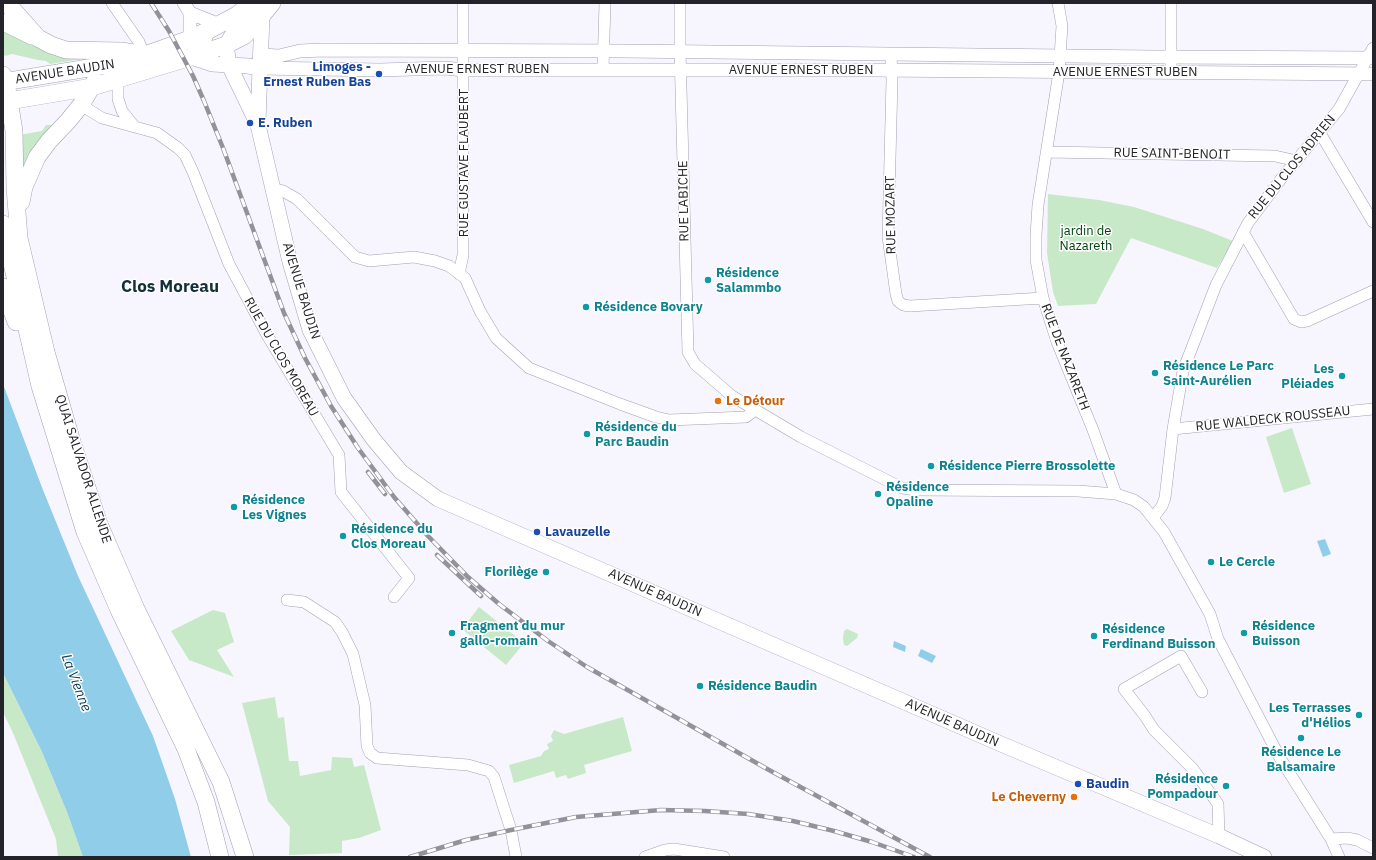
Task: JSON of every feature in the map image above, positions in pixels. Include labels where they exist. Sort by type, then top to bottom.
[{"type":"main road","points":[[7,3],[38,38]]},
{"type":"main road","points":[[223,32],[237,15],[261,6]]},
{"type":"main road","points":[[223,32],[252,29],[261,6]]},
{"type":"main road","name":"AVENUE BAUDIN","points":[[258,125],[261,6]]},
{"type":"main road","points":[[3,22],[51,45],[66,50],[121,51],[144,54]]},
{"type":"main road","points":[[223,32],[260,62]]},
{"type":"main road","name":"AVENUE BAUDIN","points":[[4,81],[125,62],[144,54],[190,39],[223,32]]},
{"type":"main road","name":"AVENUE BAUDIN","points":[[6,102],[92,87],[191,57],[223,32]]},
{"type":"main road","name":"AVENUE BAUDIN","points":[[223,32],[229,66],[258,125],[290,262],[310,330],[344,398],[374,440],[401,472],[438,499],[994,741],[1219,836],[1264,857]]},
{"type":"main road","points":[[191,57],[212,64],[229,66]]},
{"type":"main road","name":"AVENUE ERNEST RUBEN","points":[[229,66],[248,66],[260,62]]},
{"type":"main road","points":[[10,221],[37,157],[81,105],[92,87],[100,66]]},
{"type":"main road","name":"QUAI SALVADOR ALLENDE","points":[[4,81],[6,102],[15,137],[15,187],[10,221],[40,386],[85,532],[119,610],[186,749],[206,802],[220,857]]},
{"type":"main road","points":[[81,105],[114,81]]},
{"type":"main road","name":"QUAI SALVADOR ALLENDE","points":[[10,221],[19,238],[46,352],[98,524],[136,609],[221,782],[245,857]]},
{"type":"main road","points":[[3,287],[40,386]]},
{"type":"street","points":[[112,3],[139,42],[144,54]]},
{"type":"street","name":"RUE GUSTAVE FLAUBERT","points":[[460,274],[463,255],[463,3]]},
{"type":"street","points":[[603,69],[605,3]]},
{"type":"street","name":"RUE LABICHE","points":[[680,3],[688,352],[695,364],[732,396],[755,410]]},
{"type":"street","name":"RUE DE NAZARETH","points":[[1058,3],[1062,26],[1059,72],[1038,205],[1036,260],[1043,298],[1060,349],[1093,430],[1116,494]]},
{"type":"street","points":[[1171,3],[1171,72]]},
{"type":"street","points":[[187,8],[223,32]]},
{"type":"street","points":[[187,8],[190,39]]},
{"type":"street","name":"AVENUE ERNEST RUBEN","points":[[260,62],[300,51],[323,50],[680,51],[1170,57],[1371,54]]},
{"type":"street","name":"RUE MOZART","points":[[891,54],[892,70],[888,237],[898,301],[910,306],[1043,298]]},
{"type":"street","name":"RUE DU CLOS ADRIEN","points":[[1153,518],[1162,506],[1165,498],[1173,430],[1183,371],[1216,285],[1248,223],[1281,179],[1339,109],[1371,54]]},
{"type":"street","name":"AVENUE ERNEST RUBEN","points":[[260,62],[380,70],[445,68],[464,70],[892,70],[1373,74]]},
{"type":"street","points":[[114,81],[122,111],[134,126]]},
{"type":"street","name":"RUE DU CLOS MOREAU","points":[[81,105],[102,118],[115,123],[134,126],[163,136],[185,155],[229,264],[267,335],[339,455],[341,492],[409,578],[394,597]]},
{"type":"street","points":[[1320,133],[1373,222]]},
{"type":"street","name":"RUE SAINT-BENOIT","points":[[1046,152],[1275,156],[1297,161]]},
{"type":"street","points":[[273,188],[283,191],[297,199],[355,257],[369,261],[414,257],[435,261],[449,266],[465,278],[480,311],[496,338],[529,368],[620,404],[669,420],[746,417],[755,410],[801,437],[902,488],[916,490],[1078,491],[1116,494],[1134,500],[1144,507],[1164,532],[1210,614],[1218,639],[1280,758],[1330,839],[1339,857]]},
{"type":"street","points":[[1243,232],[1294,319],[1307,322],[1373,291]]},
{"type":"street","name":"RUE WALDECK ROUSSEAU","points":[[1173,430],[1373,409]]},
{"type":"street","points":[[287,600],[304,602],[334,622],[342,632],[353,654],[365,705],[367,746],[370,753],[377,758],[468,765],[490,771],[497,784],[516,857]]},
{"type":"street","points":[[1202,692],[1181,656],[1124,690],[1154,730],[1193,769],[1218,804],[1219,836]]},
{"type":"street","points":[[1330,839],[1347,838],[1357,840],[1373,848]]},
{"type":"street","points":[[645,857],[665,850],[674,849],[724,857]]},
{"type":"green space","points":[[3,27],[102,56],[50,64],[46,61],[12,54],[5,56],[3,53]]},
{"type":"green space","points":[[46,125],[55,125],[21,178],[19,135],[42,131]]},
{"type":"green space","name":"jardin de Nazareth","points":[[1048,194],[1099,200],[1134,207],[1203,229],[1233,241],[1217,268],[1131,238],[1096,304],[1058,306],[1053,292],[1047,253]]},
{"type":"green space","points":[[1292,428],[1311,484],[1284,493],[1266,437]]},
{"type":"green space","points":[[479,607],[524,643],[506,665],[462,629]]},
{"type":"green space","points":[[213,610],[225,613],[234,642],[217,650],[234,677],[189,660],[171,631]]},
{"type":"green space","points":[[847,629],[858,634],[857,638],[847,646],[844,645],[843,638],[844,631]]},
{"type":"green space","points":[[3,673],[42,752],[67,812],[83,857],[58,857],[56,839],[3,712]]},
{"type":"green space","points":[[275,697],[278,718],[284,717],[289,761],[298,761],[300,776],[331,770],[332,757],[352,758],[354,767],[364,765],[381,830],[359,838],[342,841],[342,853],[289,855],[290,827],[268,801],[242,703]]},
{"type":"green space","points":[[623,717],[632,751],[584,765],[586,773],[568,779],[566,775],[556,778],[554,771],[514,783],[509,765],[541,756],[544,751],[549,749],[547,744],[553,741],[551,736],[554,730],[564,734]]},
{"type":"water","name":"La Vienne","points":[[3,384],[43,490],[78,576],[153,736],[175,799],[191,857],[83,857],[67,812],[42,752],[3,673]]},
{"type":"water","points":[[1325,539],[1331,554],[1323,557],[1317,541]]},
{"type":"water","points":[[894,641],[906,646],[905,652],[893,647]]},
{"type":"water","points":[[921,649],[936,656],[932,663],[918,656]]},
{"type":"railway","points":[[151,3],[169,31],[193,76],[204,101],[284,313],[305,358],[331,406],[358,448],[394,497],[428,536],[468,577],[499,604],[548,641],[587,667],[769,770],[930,857]]},
{"type":"railway","points":[[368,472],[385,494]]},
{"type":"railway","points":[[437,555],[481,596]]},
{"type":"railway","points":[[410,857],[466,840],[576,817],[661,810],[748,814],[793,821],[872,842],[914,857]]},
{"type":"place","name":"Limoges - Ernest Ruben Bas","points":[[379,74]]},
{"type":"place","name":"E. Ruben","points":[[250,123]]},
{"type":"place","name":"Résidence Salammbo","points":[[708,280]]},
{"type":"place","name":"Résidence Bovary","points":[[586,307]]},
{"type":"place","name":"Résidence Le Parc Saint-Aurélien","points":[[1155,373]]},
{"type":"place","name":"Les Pléiades","points":[[1342,376]]},
{"type":"place","name":"Le Détour","points":[[718,401]]},
{"type":"place","name":"Résidence du Parc Baudin","points":[[587,434]]},
{"type":"place","name":"Résidence Pierre Brossolette","points":[[931,466]]},
{"type":"place","name":"Résidence Opaline","points":[[878,494]]},
{"type":"place","name":"Résidence Les Vignes","points":[[234,507]]},
{"type":"place","name":"Lavauzelle","points":[[537,532]]},
{"type":"place","name":"Résidence du Clos Moreau","points":[[343,536]]},
{"type":"place","name":"Le Cercle","points":[[1211,562]]},
{"type":"place","name":"Florilège","points":[[546,572]]},
{"type":"place","name":"Fragment du mur gallo-romain","points":[[452,633]]},
{"type":"place","name":"Résidence Buisson","points":[[1244,633]]},
{"type":"place","name":"Résidence Ferdinand Buisson","points":[[1094,636]]},
{"type":"place","name":"Résidence Baudin","points":[[700,686]]},
{"type":"place","name":"Les Terrasses d'Hélios","points":[[1359,715]]},
{"type":"place","name":"Résidence Le Balsamaire","points":[[1301,738]]},
{"type":"place","name":"Baudin","points":[[1078,784]]},
{"type":"place","name":"Résidence Pompadour","points":[[1226,786]]},
{"type":"place","name":"Le Cheverny","points":[[1074,797]]},
{"type":"district","name":"Clos Moreau","points":[[170,287]]}]
